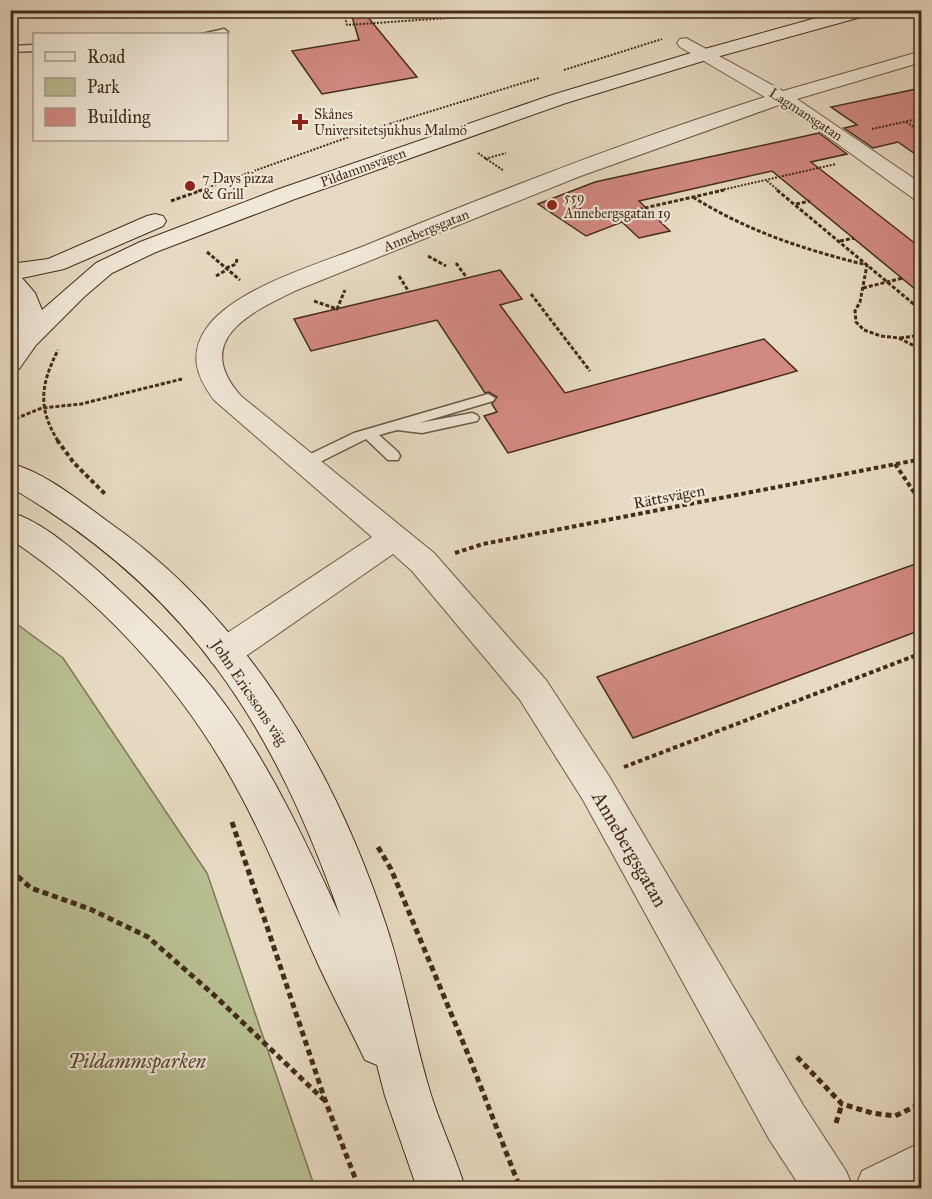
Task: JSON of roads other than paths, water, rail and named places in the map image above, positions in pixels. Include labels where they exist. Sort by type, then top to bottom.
[{"type":"main road","points":[[460,113],[686,43],[811,10]]},
{"type":"main road","name":"Pildammsvägen","points":[[10,363],[27,339],[76,291],[104,268],[148,247],[398,154],[559,99],[707,54],[866,10]]},
{"type":"main road","name":"Lagmansgatan","points":[[686,43],[783,98],[921,194]]},
{"type":"main road","name":"Annebergsgatan","points":[[829,1188],[786,1122],[596,788],[533,690],[423,562],[231,402],[217,386],[209,372],[210,345],[229,318],[264,297],[563,175],[692,128],[921,56]]},
{"type":"main road","points":[[10,272],[56,264],[165,210]]},
{"type":"main road","name":"Pildammsvägen","points":[[10,280],[29,301],[32,320],[27,339]]},
{"type":"main road","name":"John Ericssons väg","points":[[10,473],[50,496],[126,550],[175,594],[200,620],[277,727],[304,777],[340,858],[366,929],[408,1096],[441,1188]]},
{"type":"main road","name":"John Ericssons väg","points":[[10,524],[57,554],[92,585],[134,625],[189,685],[239,757],[292,856],[334,950],[408,1096]]},
{"type":"main road","points":[[224,653],[395,537]]},
{"type":"main road","points":[[879,1188],[921,1166]]},
{"type":"lane","points":[[215,33],[224,32]]},
{"type":"lane","points":[[10,50],[33,48]]},
{"type":"lane","points":[[305,464],[322,453],[369,432],[488,398]]},
{"type":"lane","points":[[395,424],[422,428],[472,418]]},
{"type":"lane","points":[[369,432],[393,456]]},
{"type":"place","name":"Skånes Universitetsjukhus Malmö","points":[[300,122]]},
{"type":"place","name":"7 Days pizza & Grill","points":[[190,186]]},
{"type":"place","name":"559 Annebergsgatan 19","points":[[552,205]]},
{"type":"park label","name":"Pildammsparken","points":[[137,1061]]}]
